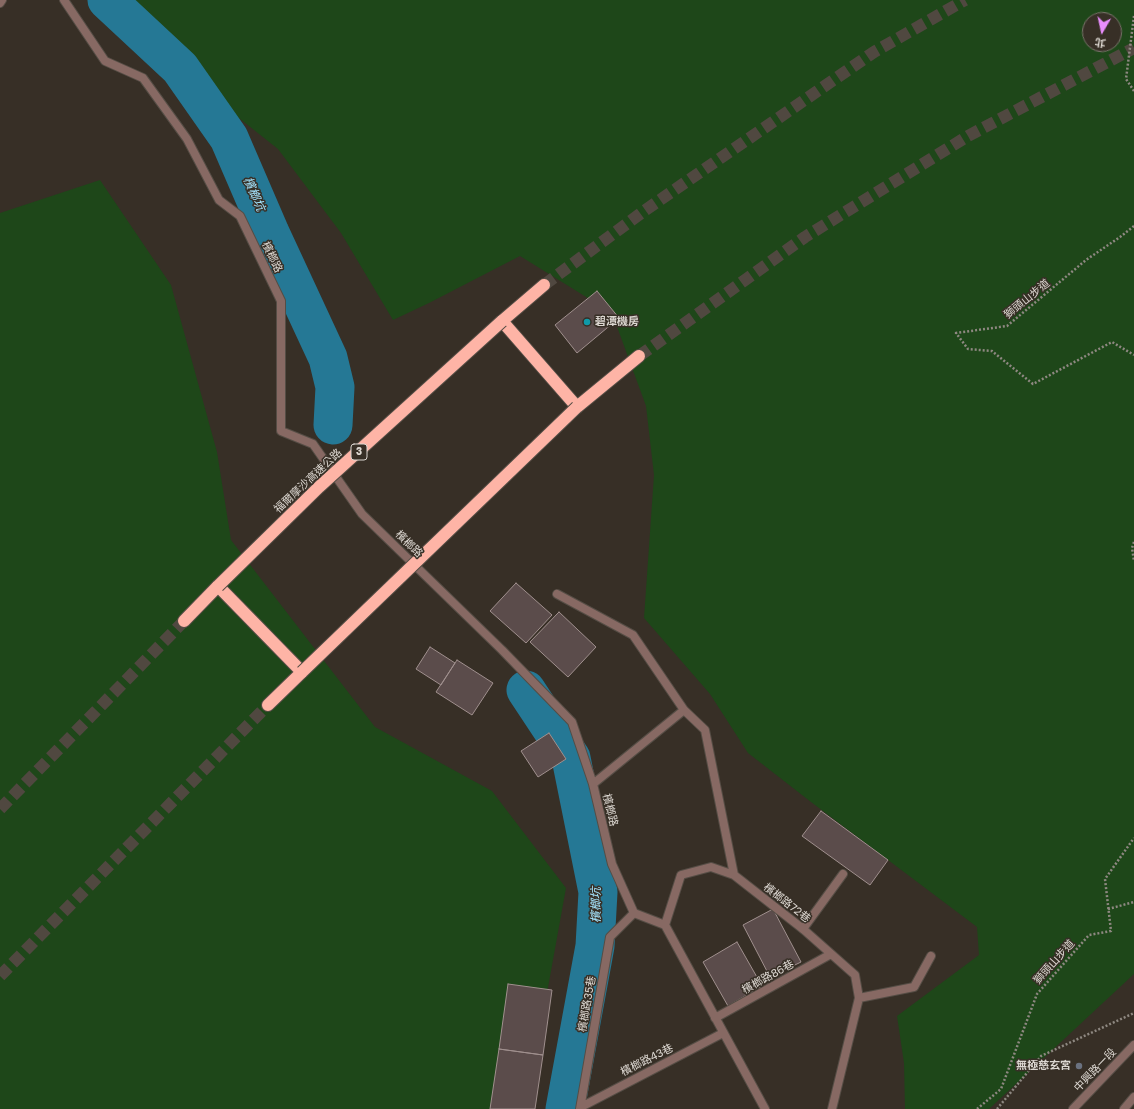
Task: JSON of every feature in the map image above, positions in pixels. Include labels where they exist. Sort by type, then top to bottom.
[{"type":"highway","name":"福爾摩沙高速公路","points":[[184,621],[319,487],[502,321],[544,285]]},
{"type":"highway","points":[[502,321],[578,407]]},
{"type":"highway","points":[[268,705],[578,407],[639,356]]},
{"type":"highway","points":[[218,586],[302,672]]},
{"type":"street","name":"檳榔路","points":[[64,0],[105,61],[143,78],[188,139],[219,200],[240,216],[281,301],[281,431],[314,444],[362,514],[502,650],[572,722],[593,784],[612,864],[634,912]]},
{"type":"street","points":[[557,594],[633,635],[684,710],[706,730],[734,875]]},
{"type":"street","points":[[593,784],[684,710]]},
{"type":"street","name":"檳榔路72巷","points":[[665,925],[681,875],[711,867],[734,875],[803,929],[855,975],[859,998],[832,1109]]},
{"type":"street","points":[[803,929],[843,874]]},
{"type":"street","points":[[634,912],[665,925],[765,1109]]},
{"type":"street","name":"檳榔路35巷","points":[[581,1108],[610,937],[634,912]]},
{"type":"street","name":"檳榔路86巷","points":[[715,1018],[831,954]]},
{"type":"street","points":[[859,998],[914,987],[931,956]]},
{"type":"street","name":"檳榔路43巷","points":[[581,1108],[723,1033]]},
{"type":"street","name":"中興路一段","points":[[1073,1109],[1134,1046]]},
{"type":"street","points":[[1124,1109],[1134,1097]]},
{"type":"path","points":[[1134,16],[1126,79],[1134,92]]},
{"type":"path","name":"獅頭山步道","points":[[1134,226],[1086,260],[1008,326],[956,333],[968,349],[992,351],[1033,384],[1112,342],[1134,355]]},
{"type":"path","points":[[1134,542],[1132,548],[1134,561]]},
{"type":"path","name":"獅頭山步道","points":[[977,1109],[1001,1089],[1037,994],[1089,935],[1111,931],[1105,879],[1134,838]]},
{"type":"path","points":[[1108,909],[1134,902]]},
{"type":"path","points":[[997,1109],[1041,1056],[1134,1013]]},
{"type":"green space","points":[[111,0],[1134,0],[1134,974],[989,1109],[905,1109],[904,1063],[897,1016],[979,955],[977,927],[748,753],[710,694],[644,618],[654,475],[646,406],[612,313],[520,256],[393,320],[341,233],[278,149],[177,69]]},
{"type":"green space","points":[[100,180],[171,285],[217,452],[231,540],[375,727],[492,791],[566,888],[526,1109],[0,1109],[0,213]]},
{"type":"building","name":"碧潭機房","points":[[597,291],[619,318],[577,353],[555,325]]},
{"type":"building","points":[[516,583],[552,615],[526,643],[490,611]]},
{"type":"building","points":[[559,612],[596,647],[568,677],[530,642]]},
{"type":"building","points":[[430,647],[455,663],[441,685],[416,669]]},
{"type":"building","points":[[457,660],[493,683],[472,715],[436,692]]},
{"type":"building","points":[[549,733],[566,759],[538,777],[521,751]]},
{"type":"building","points":[[821,811],[888,860],[870,885],[802,836]]},
{"type":"building","points":[[773,909],[801,962],[770,977],[743,925]]},
{"type":"building","points":[[737,942],[762,986],[728,1006],[703,962]]},
{"type":"building","points":[[508,984],[552,990],[543,1055],[499,1049]]},
{"type":"building","points":[[499,1049],[543,1055],[535,1109],[490,1109]]},
{"type":"waterway","name":"檳榔坑","points":[[107,0],[180,68],[229,138],[270,233],[328,358],[335,387],[333,425]]},
{"type":"waterway","name":"檳榔坑","points":[[526,690],[571,758],[598,892],[595,946],[565,1109]]},
{"type":"tunnel","points":[[544,285],[644,211],[874,52],[965,0]]},
{"type":"tunnel","points":[[639,356],[805,237],[968,136],[1134,48]]},
{"type":"tunnel","points":[[0,809],[184,621]]},
{"type":"tunnel","points":[[0,976],[268,705]]},
{"type":"place","name":"碧潭機房","points":[[587,322]]},
{"type":"place","name":"無極慈玄宮","points":[[1079,1066]]}]
